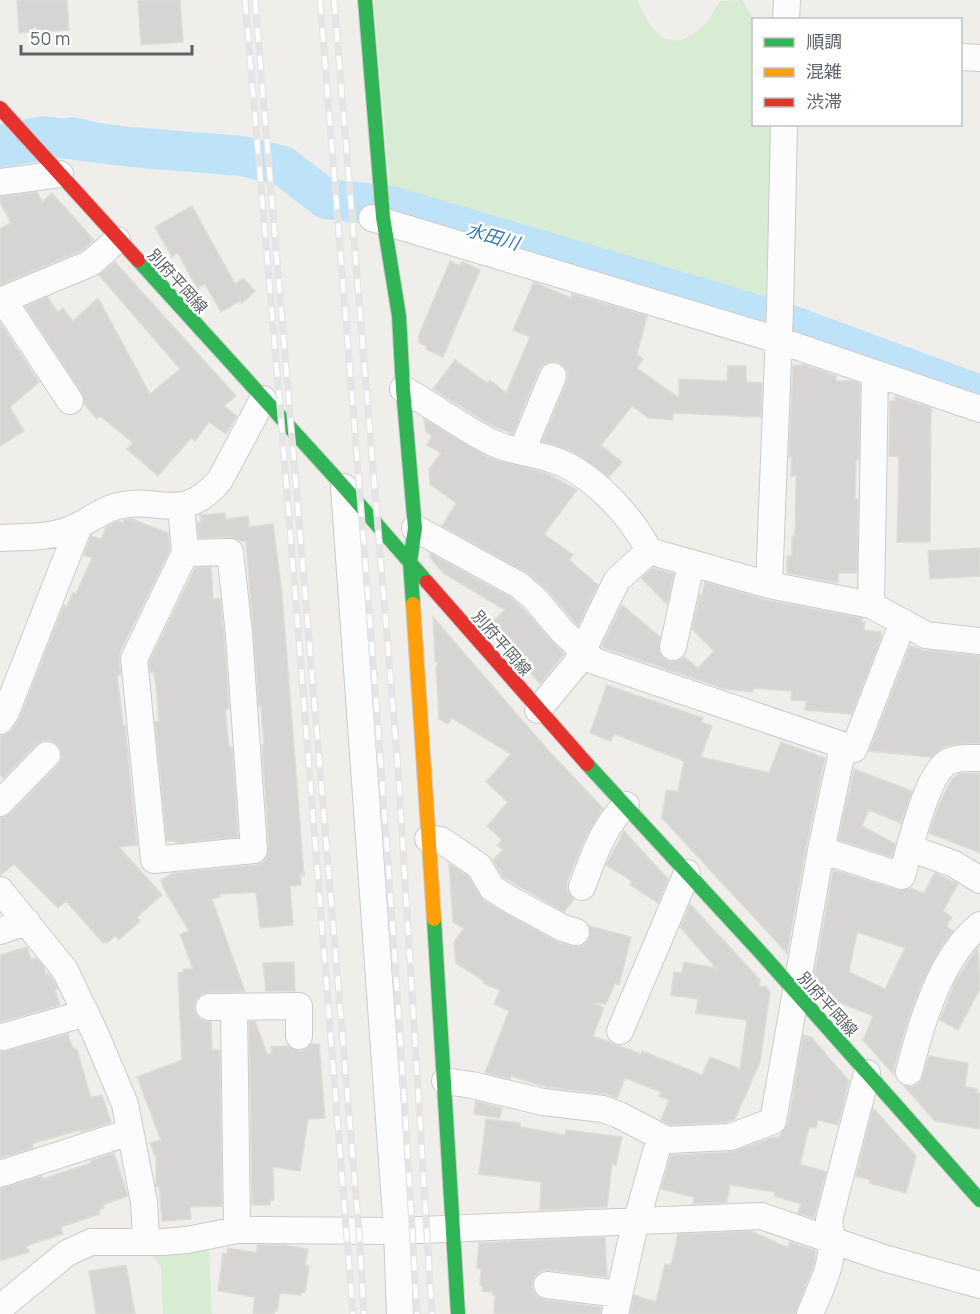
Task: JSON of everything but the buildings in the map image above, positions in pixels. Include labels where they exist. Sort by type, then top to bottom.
[{"type":"main road","points":[[365,0],[380,192],[380,220],[399,316],[415,528],[410,562],[445,1082],[458,1314]]},
{"type":"main road","name":"別府平岡線","points":[[0,108],[117,240],[344,487],[538,710],[795,992],[980,1200]]},
{"type":"street","points":[[786,18],[787,0]]},
{"type":"street","points":[[962,57],[980,58]]},
{"type":"street","points":[[769,585],[780,309],[784,126]]},
{"type":"street","points":[[0,182],[52,166]]},
{"type":"street","points":[[380,220],[778,340],[980,409]]},
{"type":"street","points":[[70,401],[1,300],[91,263],[117,240]]},
{"type":"street","points":[[871,605],[876,374]]},
{"type":"street","points":[[522,451],[553,376]]},
{"type":"street","points":[[403,389],[496,445],[554,459],[576,470],[626,516],[643,538],[649,551],[769,585],[871,605],[926,635],[980,641]]},
{"type":"street","points":[[0,538],[32,537],[67,531],[113,507],[128,504],[181,506],[198,500],[212,490],[220,480],[263,399]]},
{"type":"street","points":[[344,487],[397,1231],[400,1314]]},
{"type":"street","points":[[181,506],[185,553],[134,658],[154,860],[254,850],[230,552],[185,553]]},
{"type":"street","points":[[0,721],[6,712],[79,526]]},
{"type":"street","points":[[415,528],[519,585],[535,598],[563,632],[584,649],[594,661],[756,715],[843,747],[854,749],[903,622]]},
{"type":"street","points":[[538,710],[576,664],[617,580],[649,551]]},
{"type":"street","points":[[673,647],[691,564]]},
{"type":"street","points":[[445,1082],[472,1085],[543,1102],[603,1109],[668,1140],[730,1137],[773,1121],[821,850],[843,747]]},
{"type":"street","points":[[0,803],[47,755]]},
{"type":"street","points":[[821,850],[902,876],[924,802],[938,769],[949,761],[980,758]]},
{"type":"street","points":[[582,887],[604,834],[615,816],[626,805]]},
{"type":"street","points":[[428,839],[441,840],[479,866],[492,888],[559,932]]},
{"type":"street","points":[[910,848],[954,864],[980,880]]},
{"type":"street","points":[[620,1031],[687,873]]},
{"type":"street","points":[[0,890],[65,970],[86,1013],[124,1104],[144,1202],[146,1240]]},
{"type":"street","points":[[0,931],[27,922]]},
{"type":"street","points":[[909,1072],[928,1007],[943,976],[969,934],[980,925]]},
{"type":"street","points":[[237,1230],[221,1007],[298,1006],[299,1036]]},
{"type":"street","points":[[3,1037],[86,1013]]},
{"type":"street","points":[[810,1314],[831,1261],[833,1241],[829,1220],[867,1073]]},
{"type":"street","points":[[0,1174],[130,1132]]},
{"type":"street","points":[[547,1285],[617,1304],[660,1138]]},
{"type":"street","points":[[0,1308],[67,1252],[91,1242],[187,1240],[237,1230],[397,1231],[761,1216],[833,1241],[980,1285]]},
{"type":"green space","points":[[374,0],[637,0],[656,32],[672,41],[682,40],[693,34],[707,22],[721,1],[742,0],[753,18],[752,126],[774,126],[768,309],[534,239],[391,200]]},
{"type":"green space","points":[[209,1249],[212,1314],[163,1314],[161,1267],[152,1255]]},
{"type":"water","points":[[73,117],[132,130],[153,156],[88,153],[0,168],[0,128]]},
{"type":"waterway","name":"水田川","points":[[0,145],[43,136],[131,147],[242,156],[283,166],[326,199],[391,206],[788,324],[980,395]]},
{"type":"railway","points":[[245,0],[353,1314]]},
{"type":"railway","points":[[255,0],[359,1231],[364,1314]]},
{"type":"railway","points":[[320,0],[385,821],[417,1314]]},
{"type":"railway","points":[[334,0],[398,768],[432,1314]]},
{"type":"traffic: fast","points":[[365,0],[383,217],[399,316],[415,528],[410,562],[413,604]]},
{"type":"traffic: fast","points":[[138,260],[427,582]]},
{"type":"traffic: fast","points":[[587,764],[762,954],[980,1200]]},
{"type":"traffic: fast","points":[[434,919],[458,1314]]},
{"type":"traffic: slow","points":[[413,604],[434,919]]},
{"type":"traffic: jam","points":[[0,108],[138,260]]},
{"type":"traffic: jam","points":[[427,582],[587,764]]}]
